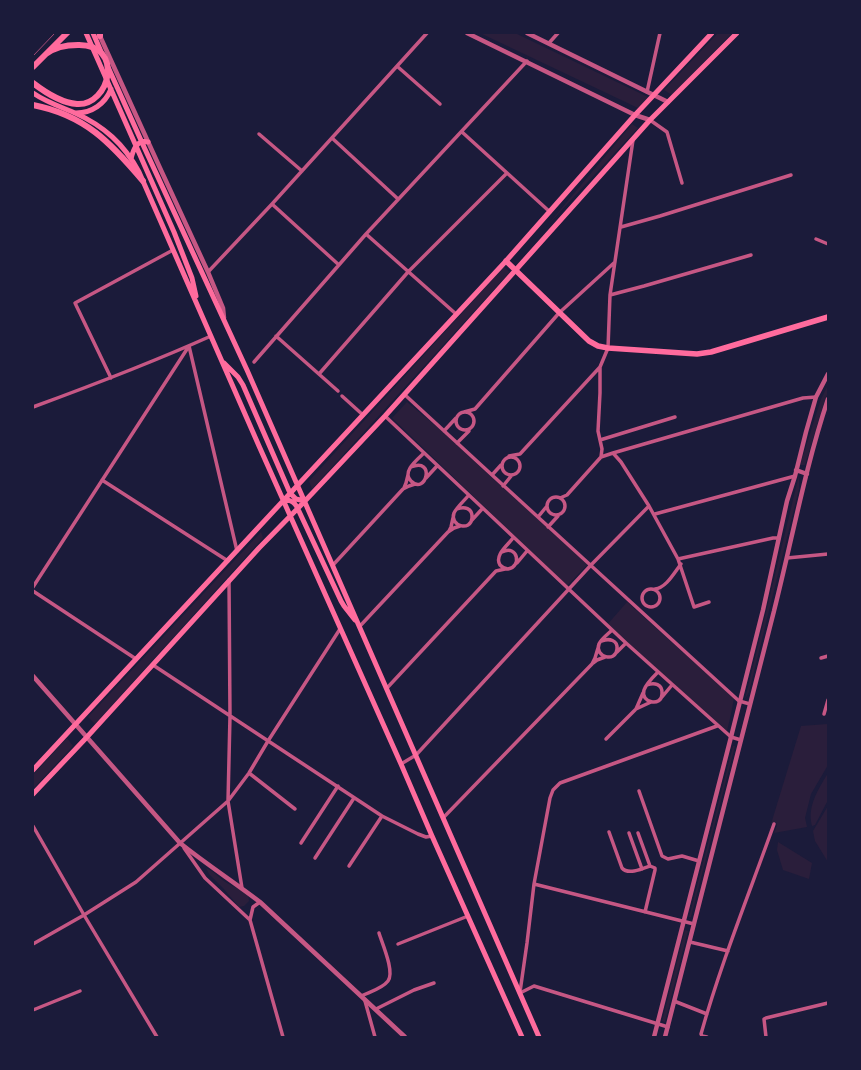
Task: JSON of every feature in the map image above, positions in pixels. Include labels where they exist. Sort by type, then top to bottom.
[{"type":"highway","points":[[33,67],[66,33]]},
{"type":"highway","points":[[33,84],[53,96],[76,104],[83,104],[91,101],[98,96],[104,85],[107,77],[106,59],[97,49],[92,46],[64,46],[46,54]]},
{"type":"highway","points":[[33,105],[63,114],[77,120],[93,130],[118,152],[143,181]]},
{"type":"main road","points":[[86,33],[174,232],[192,278],[201,315]]},
{"type":"main road","points":[[93,33],[224,322],[248,370],[539,1037]]},
{"type":"main road","points":[[33,770],[506,261],[635,114],[712,33]]},
{"type":"main road","points":[[33,794],[230,580],[385,416],[650,120],[737,33]]},
{"type":"main road","points":[[75,113],[82,113],[94,109],[104,101],[112,86],[114,68]]},
{"type":"main road","points":[[33,94],[75,113],[94,123],[106,132],[119,143],[131,159],[143,181],[221,361],[522,1037]]},
{"type":"main road","points":[[131,159],[137,144],[144,141],[148,142]]},
{"type":"main road","points":[[506,261],[589,341],[598,346],[608,348],[704,353],[828,317]]},
{"type":"main road","points":[[221,361],[238,377],[243,385],[290,493],[296,499],[305,501]]},
{"type":"main road","points":[[283,501],[287,500],[296,504],[342,604],[360,626]]},
{"type":"street","points":[[208,272],[398,67],[427,33]]},
{"type":"street","points":[[467,33],[650,120],[667,132],[682,183]]},
{"type":"street","points":[[528,33],[653,96],[668,102]]},
{"type":"street","points":[[550,43],[558,33]]},
{"type":"street","points":[[647,92],[660,33]]},
{"type":"street","points":[[100,34],[114,68],[208,272],[223,308],[224,322]]},
{"type":"street","points":[[254,362],[366,234],[527,61]]},
{"type":"street","points":[[398,67],[440,104]]},
{"type":"street","points":[[462,132],[550,212]]},
{"type":"street","points":[[259,134],[302,171]]},
{"type":"street","points":[[332,138],[398,199]]},
{"type":"street","points":[[492,475],[505,458],[520,454],[600,367],[608,348],[610,295],[633,140]]},
{"type":"street","points":[[319,374],[408,272],[507,174]]},
{"type":"street","points":[[620,227],[791,175]]},
{"type":"street","points":[[272,204],[339,265]]},
{"type":"street","points":[[366,234],[456,314]]},
{"type":"street","points":[[816,239],[828,244]]},
{"type":"street","points":[[111,378],[75,303],[173,250]]},
{"type":"street","points":[[610,295],[751,255]]},
{"type":"street","points":[[444,431],[460,414],[475,409],[559,313],[615,262]]},
{"type":"street","points":[[33,407],[111,378],[211,336]]},
{"type":"street","points":[[276,336],[338,391]]},
{"type":"street","points":[[33,587],[189,346]]},
{"type":"street","points":[[189,346],[237,551]]},
{"type":"street","points":[[600,367],[598,430],[602,449],[601,457]]},
{"type":"street","points":[[654,1037],[763,610],[787,502],[816,397],[828,374]]},
{"type":"street","points":[[404,394],[739,701],[750,704]]},
{"type":"street","points":[[342,396],[363,415]]},
{"type":"street","points":[[564,501],[567,495],[601,457],[803,398],[816,397]]},
{"type":"street","points":[[665,1037],[787,558],[817,434],[828,399]]},
{"type":"street","points":[[457,443],[474,426],[475,409]]},
{"type":"street","points":[[464,412],[473,416],[475,421]]},
{"type":"street","points":[[385,416],[568,590],[717,726],[731,737],[741,740]]},
{"type":"street","points":[[457,417],[456,421],[459,429],[463,431],[471,429]]},
{"type":"street","points":[[600,440],[675,417]]},
{"type":"street","points":[[333,565],[403,489],[406,484],[408,470],[424,453]]},
{"type":"street","points":[[613,453],[621,462],[655,514],[678,559],[694,607],[709,602]]},
{"type":"street","points":[[503,486],[520,470],[520,454]]},
{"type":"street","points":[[510,456],[519,460],[520,465]]},
{"type":"street","points":[[411,467],[416,465],[425,469],[427,474],[426,479]]},
{"type":"street","points":[[501,465],[502,470],[512,476]]},
{"type":"street","points":[[403,489],[423,482],[437,466]]},
{"type":"street","points":[[796,470],[807,474]]},
{"type":"street","points":[[408,474],[408,478],[415,484]]},
{"type":"street","points":[[655,514],[795,476]]},
{"type":"street","points":[[102,480],[228,561]]},
{"type":"street","points":[[538,517],[547,506],[551,498],[560,498],[567,495]]},
{"type":"street","points":[[360,626],[448,532],[451,527],[454,512],[468,496]]},
{"type":"street","points":[[548,527],[558,516],[563,514],[565,510],[566,506],[564,501],[560,498]]},
{"type":"street","points":[[547,506],[550,514],[558,516]]},
{"type":"street","points":[[401,764],[416,755],[591,565],[649,506]]},
{"type":"street","points":[[457,509],[462,507],[471,511],[471,521]]},
{"type":"street","points":[[448,532],[454,528],[468,524],[482,509]]},
{"type":"street","points":[[453,516],[454,521],[460,526]]},
{"type":"street","points":[[387,688],[496,571],[499,555],[514,538]]},
{"type":"street","points":[[678,559],[773,538],[780,538]]},
{"type":"street","points":[[502,552],[512,550],[516,554],[516,564]]},
{"type":"street","points":[[496,571],[510,569],[527,551]]},
{"type":"street","points":[[787,558],[828,554]]},
{"type":"street","points":[[498,559],[499,563],[505,569]]},
{"type":"street","points":[[635,606],[642,598],[643,593],[646,590],[650,588],[658,589],[663,586],[680,564]]},
{"type":"street","points":[[230,580],[230,716],[228,801],[242,888]]},
{"type":"street","points":[[646,616],[653,607],[657,606],[660,602],[663,586]]},
{"type":"street","points":[[655,589],[659,592],[661,597]]},
{"type":"street","points":[[33,592],[136,659]]},
{"type":"street","points":[[642,598],[642,602],[645,605],[653,607]]},
{"type":"street","points":[[33,944],[84,915],[136,882],[228,801],[249,773],[340,629]]},
{"type":"street","points":[[592,664],[599,644],[612,630]]},
{"type":"street","points":[[602,641],[612,639],[616,643],[616,653]]},
{"type":"street","points":[[443,818],[592,664],[597,660],[614,656],[626,643]]},
{"type":"street","points":[[598,648],[602,656],[606,657]]},
{"type":"street","points":[[821,658],[828,656]]},
{"type":"street","points":[[153,665],[382,816],[418,834],[426,837],[432,836]]},
{"type":"street","points":[[606,739],[636,709],[647,685],[658,672]]},
{"type":"street","points":[[33,676],[180,843],[205,878],[250,920]]},
{"type":"street","points":[[647,685],[652,683],[661,687],[663,692],[662,698]]},
{"type":"street","points":[[636,709],[651,702],[659,701],[672,685]]},
{"type":"street","points":[[644,693],[647,700],[651,702]]},
{"type":"street","points":[[824,714],[828,700]]},
{"type":"street","points":[[520,993],[534,884],[550,798],[553,790],[560,783],[717,726]]},
{"type":"street","points":[[249,773],[295,809]]},
{"type":"street","points":[[301,843],[338,786]]},
{"type":"street","points":[[639,791],[662,856],[668,860],[682,856],[699,861]]},
{"type":"street","points":[[315,858],[354,798]]},
{"type":"street","points":[[350,866],[382,816]]},
{"type":"street","points":[[707,1037],[702,1036],[701,1034],[707,1014],[774,824]]},
{"type":"street","points":[[33,826],[157,1037]]},
{"type":"street","points":[[609,832],[624,870],[642,869],[650,866]]},
{"type":"street","points":[[629,833],[642,869]]},
{"type":"street","points":[[638,833],[650,866],[655,870],[645,912]]},
{"type":"street","points":[[180,843],[194,855],[260,902],[405,1037]]},
{"type":"street","points":[[534,884],[694,924]]},
{"type":"street","points":[[260,902],[253,907],[250,920],[282,1037]]},
{"type":"street","points":[[398,944],[468,916]]},
{"type":"street","points":[[363,998],[388,982],[390,977],[388,962],[379,933]]},
{"type":"street","points":[[690,942],[728,951]]},
{"type":"street","points":[[376,1009],[414,990],[434,983]]},
{"type":"street","points":[[520,993],[534,986],[668,1027]]},
{"type":"street","points":[[33,1010],[80,991]]},
{"type":"street","points":[[363,998],[375,1037]]},
{"type":"street","points":[[674,1001],[707,1014]]},
{"type":"street","points":[[766,1037],[764,1019],[828,1003]]},
{"type":"shaded area","points":[[480,33],[515,33],[648,97],[638,108]]},
{"type":"shaded area","points":[[732,33],[672,95],[664,90],[717,34]]},
{"type":"shaded area","points":[[632,124],[638,128],[546,227]]},
{"type":"shaded area","points":[[504,267],[510,272],[312,489],[309,481]]},
{"type":"shaded area","points":[[828,385],[828,392],[805,465],[800,465],[821,399]]},
{"type":"shaded area","points":[[407,402],[442,431],[588,564],[567,586],[392,418]]},
{"type":"shaded area","points":[[799,475],[799,489],[749,692],[745,699]]},
{"type":"shaded area","points":[[261,532],[263,538],[95,724],[88,717]]},
{"type":"shaded area","points":[[627,602],[734,698],[727,731],[607,625]]},
{"type":"shaded area","points":[[828,724],[828,765],[811,794],[805,818],[807,827],[774,833],[777,825],[776,822],[774,822],[772,823],[767,837],[801,726]]},
{"type":"shaded area","points":[[67,738],[73,746],[33,789],[33,775]]},
{"type":"shaded area","points":[[733,746],[735,746],[691,917],[689,917]]},
{"type":"shaded area","points":[[828,773],[828,800],[815,825],[812,826],[811,812],[814,798]]},
{"type":"shaded area","points":[[828,806],[828,862],[815,841],[813,831]]},
{"type":"shaded area","points":[[778,842],[812,863],[809,879],[783,870],[777,850]]},
{"type":"shaded area","points":[[206,868],[227,883],[248,894],[249,901],[244,906],[239,907],[209,874]]},
{"type":"shaded area","points":[[685,930],[688,931],[665,1022],[662,1021]]},
{"type":"tram line","points":[[33,56],[55,33]]}]
